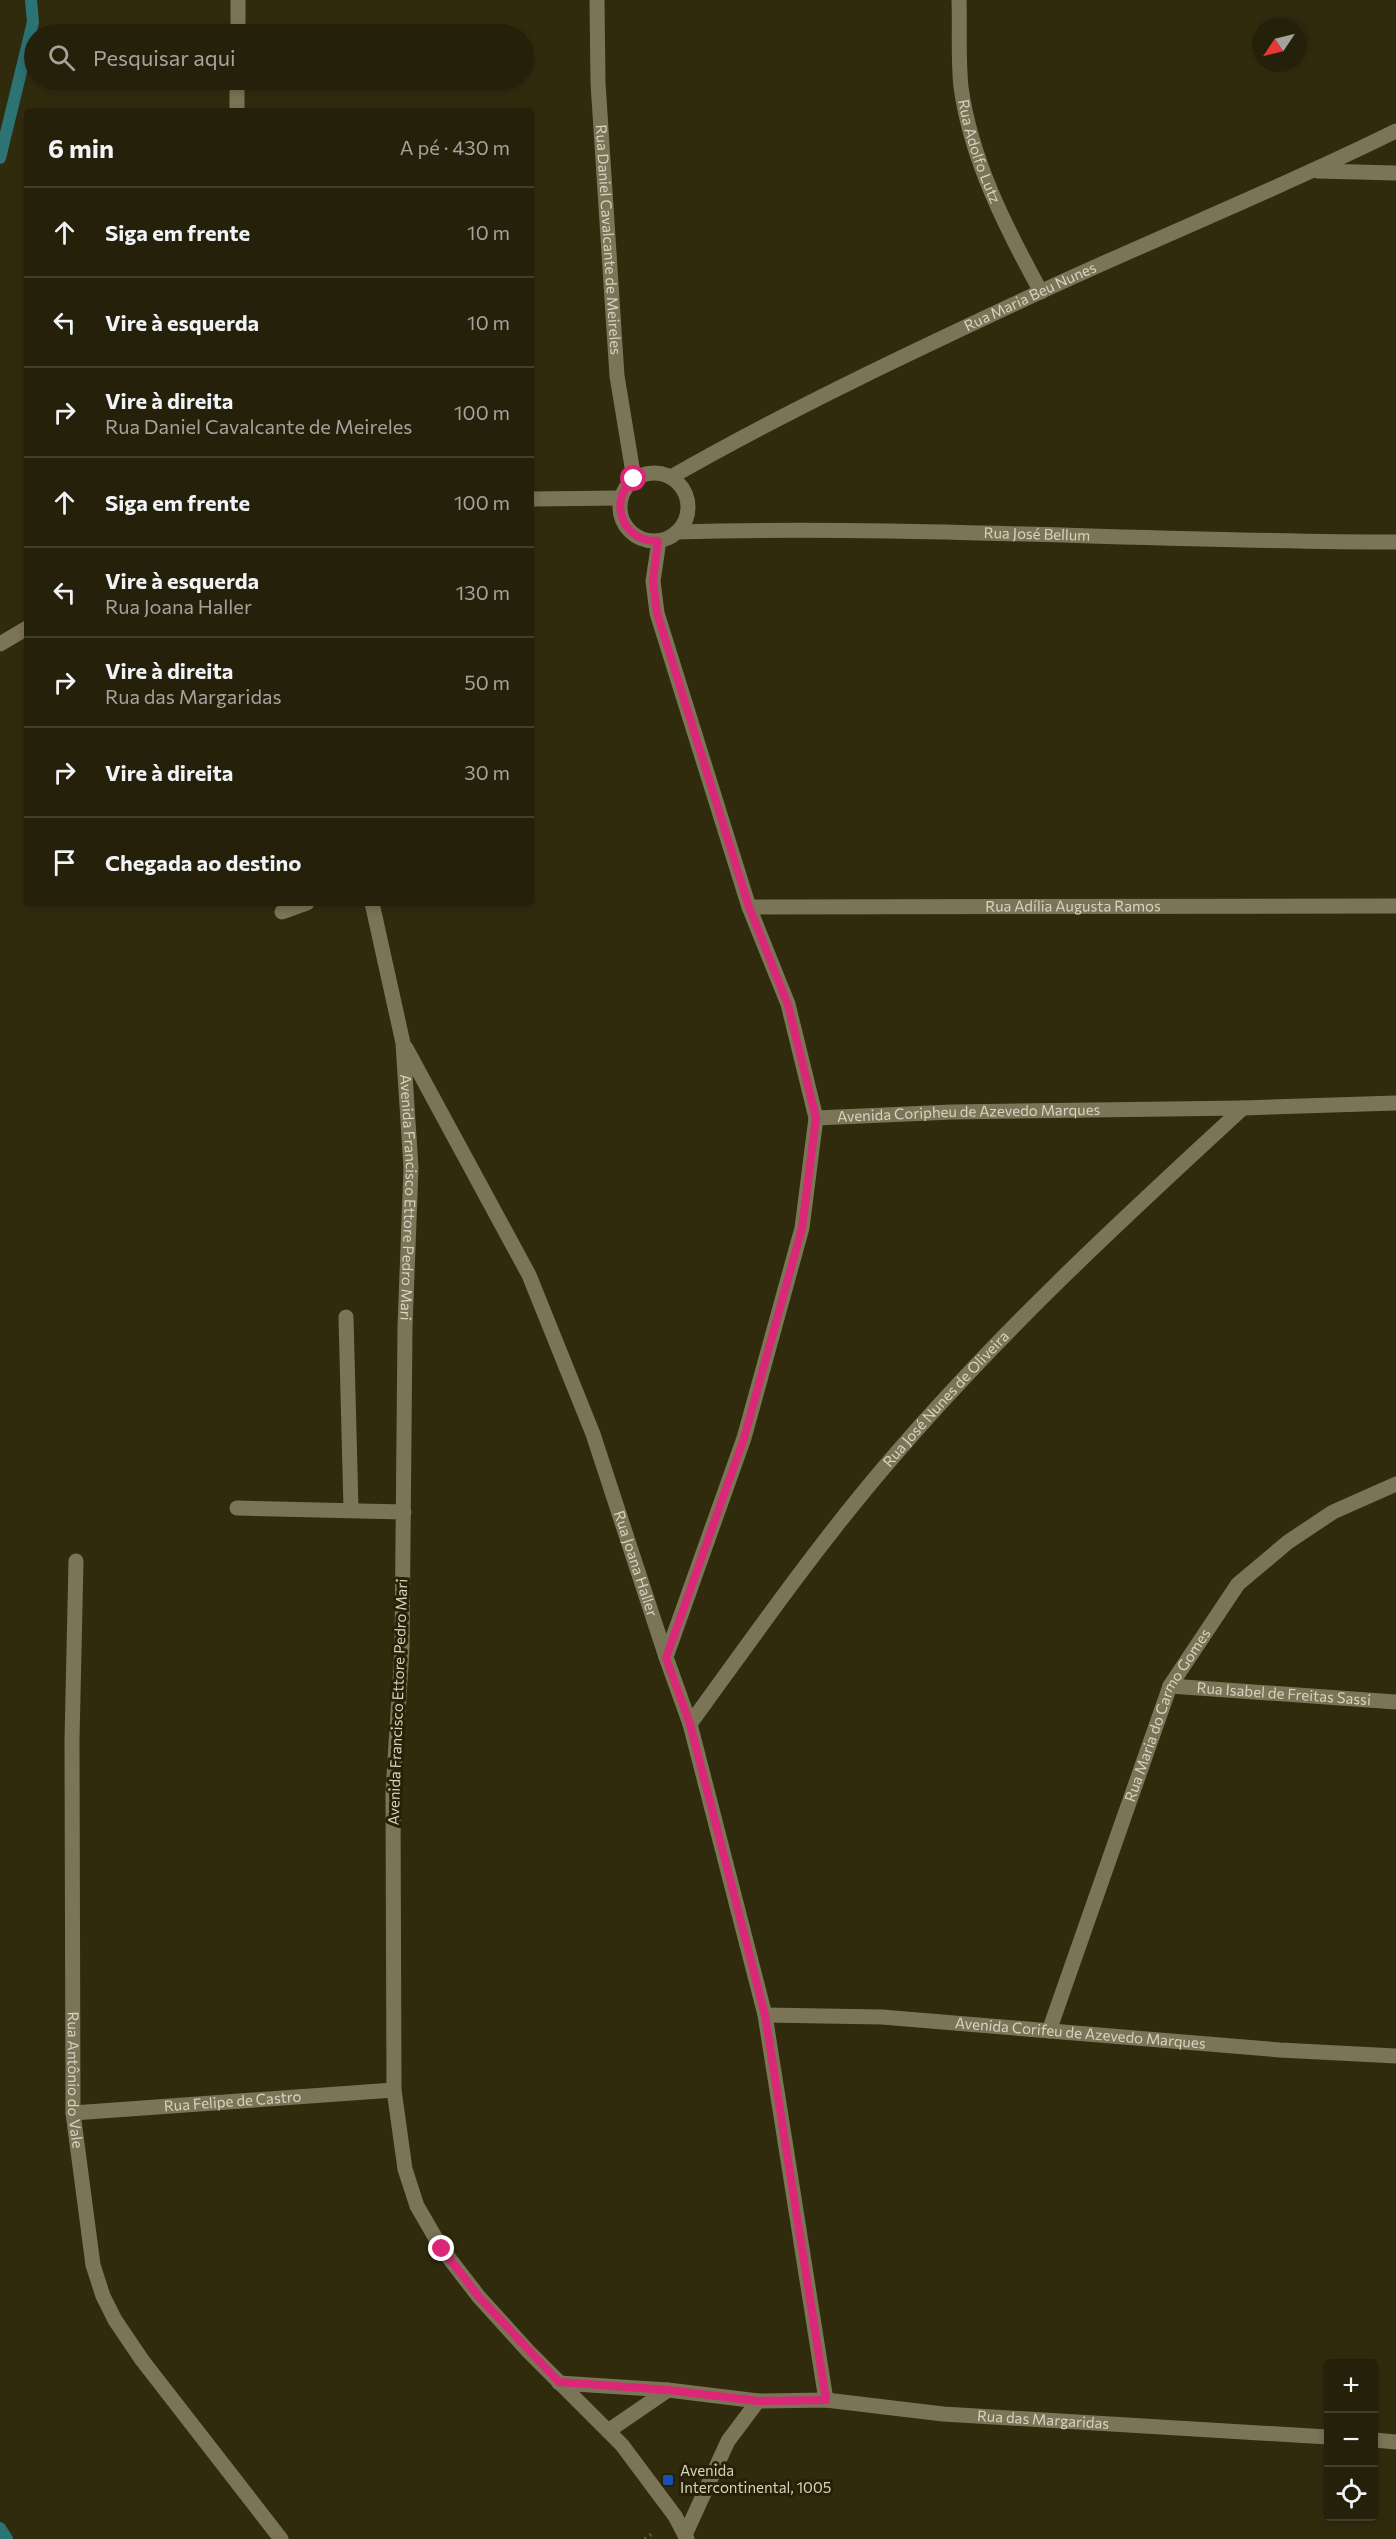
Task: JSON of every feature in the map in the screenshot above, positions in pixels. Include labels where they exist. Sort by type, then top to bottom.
[{"type":"street","points":[[238,0],[238,24]]},
{"type":"street","name":"Rua Daniel Cavalcante de Meireles","points":[[597,0],[598,83],[616,376],[634,479]]},
{"type":"street","name":"Rua Adolfo Lutz","points":[[959,0],[961,87],[979,161],[1011,238],[1041,292]]},
{"type":"street","points":[[237,90],[237,108]]},
{"type":"street","name":"Rua Maria Beu Nunes","points":[[671,477],[739,438],[1041,292],[1316,171],[1396,131]]},
{"type":"street","points":[[1316,171],[1396,173]]},
{"type":"street","points":[[650,473],[671,477],[682,486],[688,503],[688,514],[677,532],[658,541],[644,540],[628,530],[621,515],[621,498],[624,490],[634,479],[650,473]]},
{"type":"street","points":[[534,500],[621,498]]},
{"type":"street","name":"Rua José Bellum","points":[[677,532],[782,529],[1262,542],[1396,542]]},
{"type":"street","points":[[658,541],[653,581],[657,613],[749,907],[788,1005],[816,1118]]},
{"type":"street","points":[[0,644],[24,630]]},
{"type":"street","points":[[282,912],[299,906]]},
{"type":"street","name":"Avenida Francisco Ettore Pedro Mari","points":[[373,906],[403,1043],[411,1168],[405,1327],[402,1649],[393,1792],[394,2090],[405,2169],[417,2206],[442,2249],[479,2297],[608,2431],[654,2485],[686,2537]]},
{"type":"street","name":"Rua Adília Augusta Ramos","points":[[749,907],[1396,906]]},
{"type":"street","name":"Rua Joana Haller","points":[[403,1043],[529,1275],[593,1434],[666,1658],[690,1724],[765,2015],[826,2400]]},
{"type":"street","name":"Avenida Coripheu de Azevedo Marques","points":[[666,1658],[744,1438],[799,1239],[816,1118],[962,1111],[1243,1108],[1396,1103]]},
{"type":"street","name":"Rua José Nunes de Oliveira","points":[[690,1724],[810,1558],[886,1464],[968,1372],[1113,1228],[1243,1108]]},
{"type":"street","points":[[346,1317],[351,1509]]},
{"type":"street","name":"Rua Maria do Carmo Gomes","points":[[1049,2031],[1170,1686],[1238,1584],[1288,1542],[1333,1512],[1396,1484]]},
{"type":"street","points":[[237,1508],[404,1512]]},
{"type":"street","name":"Rua Antônio do Vale","points":[[76,1561],[72,1740],[73,2113],[93,2265],[103,2296],[115,2320],[142,2360],[280,2539]]},
{"type":"street","name":"Rua Isabel de Freitas Sassi","points":[[1170,1686],[1396,1702]]},
{"type":"street","name":"Avenida Corifeu de Azevedo Marques","points":[[765,2015],[882,2017],[1280,2050],[1396,2056]]},
{"type":"street","name":"Rua Felipe de Castro","points":[[73,2113],[394,2090]]},
{"type":"street","name":"Rua das Margaridas","points":[[559,2382],[668,2390],[758,2401],[826,2400],[943,2414],[1324,2438]]},
{"type":"street","points":[[608,2431],[668,2390]]},
{"type":"street","points":[[686,2537],[728,2441],[758,2401]]},
{"type":"street","points":[[1378,2440],[1396,2442]]},
{"type":"waterway","points":[[31,0],[33,24]]},
{"type":"waterway","points":[[0,158],[24,59]]},
{"type":"waterway","points":[[0,2528],[7,2539]]},
{"type":"place","name":"Avenida Intercontinental, 1005","points":[[668,2480]]},
{"type":"route","points":[[442,2249],[479,2297],[559,2382],[668,2390],[758,2401],[826,2400],[765,2015],[690,1724],[666,1658],[744,1438],[802,1228],[816,1118],[788,1005],[749,907],[657,613],[653,581],[658,541],[644,540],[634,535],[628,530],[621,515],[621,497],[634,479]]}]
